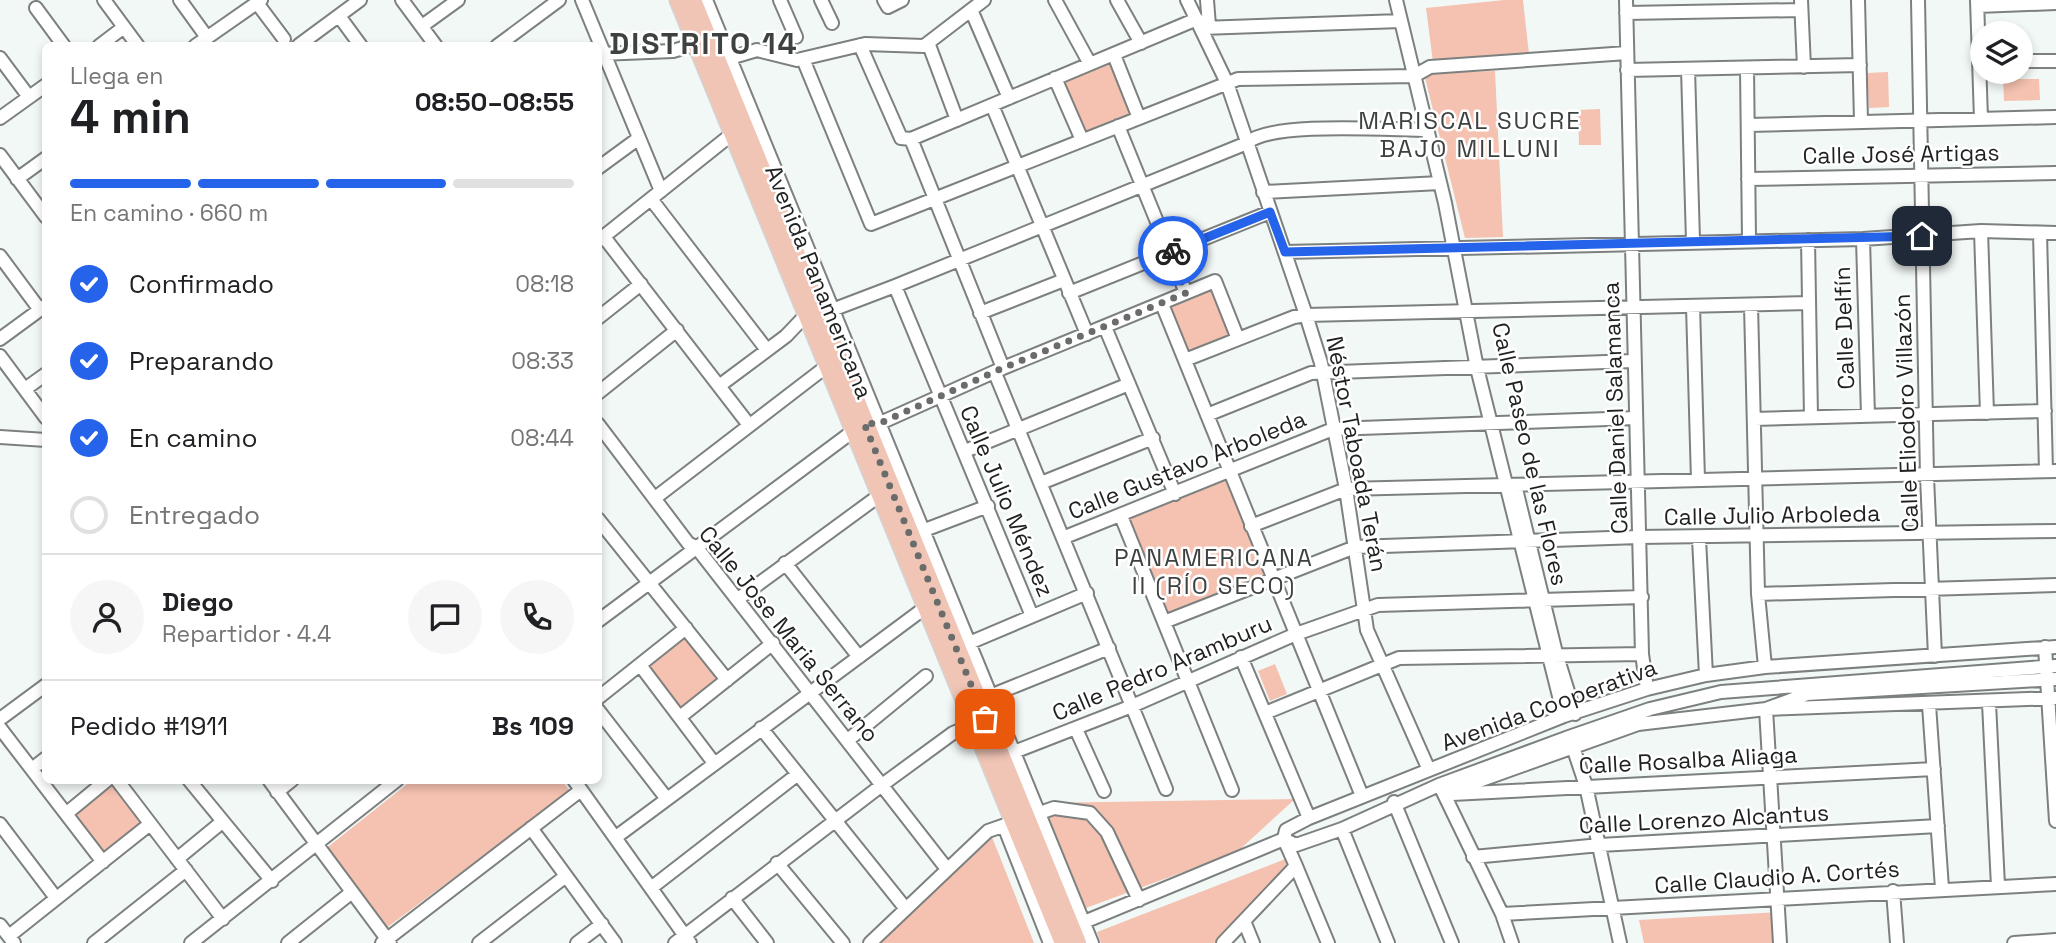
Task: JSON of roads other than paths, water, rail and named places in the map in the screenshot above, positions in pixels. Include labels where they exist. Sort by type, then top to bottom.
[{"type":"highway","name":"Avenida Panamericana","points":[[679,0],[732,135],[819,312],[827,366],[865,425],[880,495],[974,724],[1021,820]]},
{"type":"highway","name":"Avenida Panamericana","points":[[692,0],[865,425],[1064,935]]},
{"type":"street","points":[[104,0],[135,42]]},
{"type":"street","points":[[180,0],[206,37]]},
{"type":"street","points":[[304,42],[360,0]]},
{"type":"street","points":[[402,0],[433,42]]},
{"type":"street","points":[[422,26],[458,0]]},
{"type":"street","points":[[502,42],[559,0]]},
{"type":"street","points":[[582,0],[598,42]]},
{"type":"street","name":"Avenida Panamericana","points":[[706,0],[730,58],[819,312]]},
{"type":"street","points":[[780,0],[796,37]]},
{"type":"street","points":[[821,0],[832,23]]},
{"type":"street","points":[[884,0],[888,7],[902,0]]},
{"type":"street","points":[[730,58],[757,50],[803,59],[875,43],[917,48],[929,45],[984,0]]},
{"type":"street","points":[[1055,0],[1090,64]]},
{"type":"street","points":[[1117,0],[1141,43]]},
{"type":"street","name":"Néstor Taboada Terán","points":[[1186,0],[1203,24],[1227,82],[1306,315],[1322,372],[1346,489],[1367,630],[1429,770]]},
{"type":"street","points":[[1203,24],[1208,0]]},
{"type":"street","name":"Calle Paseo de las Flores","points":[[1396,0],[1458,247],[1481,368],[1526,543],[1551,654],[1569,715]]},
{"type":"street","points":[[1858,0],[1861,121]]},
{"type":"street","name":"Calle Eliodoro Villazón","points":[[1918,0],[1926,414],[1931,589],[1936,656]]},
{"type":"street","points":[[200,42],[256,1],[284,39]]},
{"type":"street","points":[[1979,21],[1978,3],[2056,3]]},
{"type":"street","points":[[1626,7],[1801,5],[1804,67]]},
{"type":"street","name":"Calle Daniel Salamanca","points":[[1626,7],[1642,654],[1647,689]]},
{"type":"street","points":[[36,8],[61,42]]},
{"type":"street","points":[[972,12],[1009,98]]},
{"type":"street","points":[[339,16],[358,42]]},
{"type":"street","points":[[860,45],[901,138],[911,139],[1141,43],[1203,24],[1401,21]]},
{"type":"street","points":[[104,42],[124,27]]},
{"type":"street","points":[[602,55],[673,51],[696,44]]},
{"type":"street","points":[[929,45],[957,120]]},
{"type":"street","points":[[803,59],[871,224],[1238,79],[1414,76],[1430,67],[1627,53]]},
{"type":"street","points":[[1114,55],[1139,118]]},
{"type":"street","points":[[602,57],[639,138],[656,195],[767,350]]},
{"type":"street","points":[[0,58],[29,97]]},
{"type":"street","points":[[2033,61],[2056,61]]},
{"type":"street","points":[[1627,70],[1860,65]]},
{"type":"street","points":[[1747,68],[1749,240]]},
{"type":"street","points":[[1688,69],[1693,241]]},
{"type":"street","points":[[1055,78],[1082,140]]},
{"type":"street","points":[[1981,84],[1981,118]]},
{"type":"street","points":[[0,118],[42,88]]},
{"type":"street","points":[[992,105],[1087,334]]},
{"type":"street","points":[[1748,125],[2056,117]]},
{"type":"street","points":[[1118,126],[1186,293]]},
{"type":"street","points":[[719,386],[819,312],[958,261],[1247,144],[1255,136],[1295,130],[1427,130]]},
{"type":"street","points":[[602,238],[732,135]]},
{"type":"street","points":[[602,165],[639,138]]},
{"type":"street","points":[[911,139],[980,313],[1018,428],[1065,537],[1166,789]]},
{"type":"street","points":[[0,155],[42,212]]},
{"type":"street","points":[[17,178],[42,161]]},
{"type":"street","name":"Calle José Artigas","points":[[1748,179],[2056,173]]},
{"type":"street","points":[[1263,192],[1440,183]]},
{"type":"street","points":[[1069,293],[1270,212]]},
{"type":"street","points":[[1981,231],[1987,413]]},
{"type":"street","points":[[1285,252],[1863,239],[1981,231],[2056,233]]},
{"type":"street","points":[[1251,526],[1346,489],[2051,471],[2045,411],[2040,233]]},
{"type":"street","name":"Calle Delfín","points":[[1863,239],[1868,416]]},
{"type":"street","points":[[602,240],[641,284],[749,425]]},
{"type":"street","points":[[1808,240],[1811,417]]},
{"type":"street","points":[[0,256],[42,307]]},
{"type":"street","points":[[980,313],[1064,279]]},
{"type":"street","points":[[602,616],[865,425],[1215,281],[1238,339]]},
{"type":"street","points":[[602,315],[641,284]]},
{"type":"street","name":"Calle Julio Méndez","points":[[895,286],[1032,616]]},
{"type":"street","points":[[2041,298],[2056,298]]},
{"type":"street","points":[[1185,360],[1306,315],[1808,303]]},
{"type":"street","points":[[1161,304],[1362,796]]},
{"type":"street","points":[[1751,305],[1758,594],[1765,667]]},
{"type":"street","points":[[1693,306],[1698,480]]},
{"type":"street","points":[[0,339],[42,309]]},
{"type":"street","points":[[1105,327],[1175,494]]},
{"type":"street","points":[[602,390],[677,330]]},
{"type":"street","points":[[0,356],[42,412]]},
{"type":"street","points":[[1207,415],[1311,373],[1633,361]]},
{"type":"street","points":[[655,498],[827,366]]},
{"type":"street","points":[[25,389],[42,377]]},
{"type":"street","points":[[965,451],[1129,384]]},
{"type":"street","points":[[1754,419],[2045,411]]},
{"type":"street","name":"Calle Gustavo Arboleda","points":[[1065,537],[1333,429],[1636,418]]},
{"type":"street","name":"Avenida Panamericana","points":[[865,425],[922,531],[1014,752],[1021,820]]},
{"type":"street","name":"Calle Jose Maria Serrano","points":[[602,429],[688,542],[697,548],[773,643],[947,869]]},
{"type":"street","points":[[0,437],[42,440]]},
{"type":"street","points":[[1041,483],[1153,438]]},
{"type":"street","points":[[738,599],[880,495]]},
{"type":"street","points":[[922,531],[988,506]]},
{"type":"street","points":[[1121,516],[1232,790]]},
{"type":"street","points":[[602,524],[727,680]]},
{"type":"street","name":"Calle Julio Arboleda","points":[[1164,622],[1356,547],[1640,537],[1699,539],[2056,531]]},
{"type":"street","points":[[1699,539],[1706,675]]},
{"type":"street","points":[[785,563],[859,657]]},
{"type":"street","points":[[1758,594],[2056,585]]},
{"type":"street","points":[[969,643],[1087,593]]},
{"type":"street","name":"Calle Pedro Aramburu","points":[[1014,752],[1132,706],[1186,680],[1364,608],[1378,605],[1642,597]]},
{"type":"street","points":[[616,837],[926,607]]},
{"type":"street","points":[[602,695],[686,628]]},
{"type":"street","points":[[680,717],[773,643]]},
{"type":"street","points":[[2050,647],[2056,821]]},
{"type":"street","name":"Avenida Cooperativa","points":[[1284,839],[1286,830],[1362,796],[1569,715],[1647,689],[1706,675],[1765,667],[2050,647]]},
{"type":"street","points":[[990,696],[1109,648]]},
{"type":"street","points":[[1265,713],[1399,658],[1642,654]]},
{"type":"street","points":[[1241,657],[1309,818]]},
{"type":"street","points":[[640,665],[714,763]]},
{"type":"street","points":[[1766,709],[1807,694],[2051,673]]},
{"type":"street","name":"Avenida Cooperativa","points":[[1064,935],[1284,839],[1296,845],[1342,829],[1394,802],[1442,789],[1650,709],[1721,692],[2051,673]]},
{"type":"street","points":[[848,740],[926,676]]},
{"type":"street","points":[[0,719],[42,687]]},
{"type":"street","points":[[1512,943],[1502,914],[1442,789],[1638,724],[1766,709],[1989,703],[2052,698]]},
{"type":"street","points":[[1989,703],[1998,886]]},
{"type":"street","points":[[1929,705],[1942,888]]},
{"type":"street","points":[[1766,709],[1780,943]]},
{"type":"street","points":[[602,715],[667,799]]},
{"type":"street","points":[[272,784],[386,942],[531,828],[577,785],[651,888],[683,941],[732,898],[833,821],[953,733],[974,724]]},
{"type":"street","points":[[761,727],[833,821],[906,909]]},
{"type":"street","points":[[0,728],[42,782]]},
{"type":"street","points":[[1076,729],[1104,790]]},
{"type":"street","points":[[1573,747],[1586,786],[1620,943]]},
{"type":"street","points":[[32,769],[42,761]]},
{"type":"street","name":"Calle Rosalba Aliaga","points":[[1442,789],[1494,794],[1586,786],[1934,769]]},
{"type":"street","points":[[651,888],[798,774]]},
{"type":"street","points":[[44,784],[103,862]]},
{"type":"street","points":[[67,813],[102,784]]},
{"type":"street","points":[[120,784],[223,919]]},
{"type":"street","points":[[192,784],[272,881]]},
{"type":"street","points":[[277,792],[287,784]]},
{"type":"street","points":[[191,943],[392,784]]},
{"type":"street","points":[[1394,802],[1452,943]]},
{"type":"street","points":[[870,943],[988,831],[1054,808],[1090,813],[1107,832],[1139,900]]},
{"type":"street","points":[[177,859],[222,822]]},
{"type":"street","points":[[0,824],[56,898]]},
{"type":"street","points":[[0,925],[11,940],[56,898],[150,824]]},
{"type":"street","name":"Calle Lorenzo Alcantus","points":[[1474,857],[1600,845],[1938,826]]},
{"type":"street","points":[[531,828],[615,943]]},
{"type":"street","points":[[1342,829],[1388,943]]},
{"type":"street","points":[[1284,839],[1328,943]]},
{"type":"street","points":[[777,863],[843,943]]},
{"type":"street","points":[[1223,943],[1296,866]]},
{"type":"street","points":[[94,943],[186,870]]},
{"type":"street","points":[[479,943],[566,876]]},
{"type":"street","name":"Calle Claudio A. Cortés","points":[[1502,914],[1942,888],[2056,884]]},
{"type":"street","points":[[1894,891],[1898,943]]},
{"type":"street","points":[[288,943],[352,892]]},
{"type":"street","points":[[732,898],[767,943]]},
{"type":"street","points":[[1244,921],[1253,943]]},
{"type":"street","points":[[577,943],[602,924]]},
{"type":"street","points":[[1064,935],[1092,943]]},
{"type":"street","points":[[2014,943],[2056,940]]},
{"type":"district","name":"DISTRITO 14","points":[[704,44]]},
{"type":"district","name":"MARISCAL SUCRE BAJO MILLUNI","points":[[1470,135]]},
{"type":"district","name":"PANAMERICANA II (RÍO SECO)","points":[[1214,572]]}]
